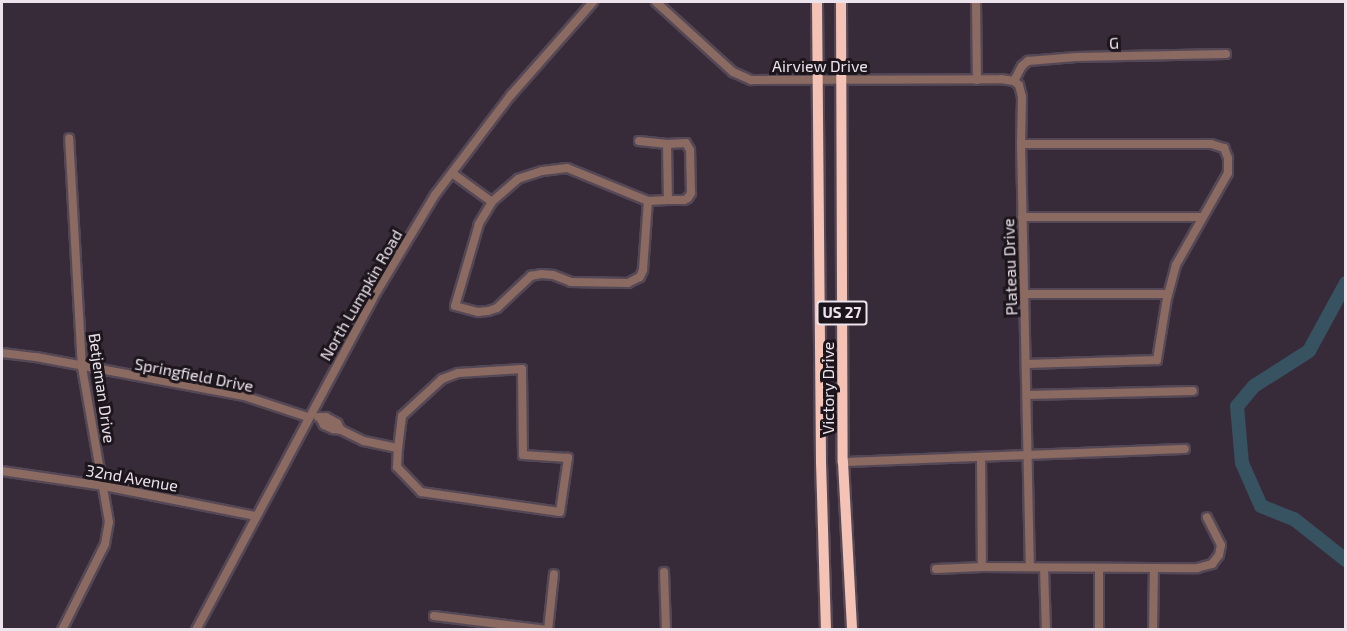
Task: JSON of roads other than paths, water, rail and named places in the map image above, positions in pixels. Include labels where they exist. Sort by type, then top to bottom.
[{"type":"highway","name":"Victory Drive","points":[[817,2],[821,462],[826,630]]},
{"type":"highway","name":"Victory Drive","points":[[841,2],[843,462],[852,630]]},
{"type":"highway","points":[[821,462],[843,462]]},
{"type":"street","name":"North Lumpkin Road","points":[[196,630],[373,298],[435,195],[511,95],[592,2]]},
{"type":"street","name":"Airview Drive","points":[[656,2],[733,72],[751,80],[1014,81]]},
{"type":"street","points":[[976,2],[978,80]]},
{"type":"street","name":"G","points":[[1014,81],[1022,66],[1028,61],[1076,57],[1226,54]]},
{"type":"street","name":"Plateau Drive","points":[[1014,81],[1019,86],[1022,97],[1020,144],[1030,567]]},
{"type":"street","name":"Betjeman Drive","points":[[62,630],[105,544],[109,522],[82,368],[69,138]]},
{"type":"street","points":[[639,141],[667,144],[686,143],[690,150],[691,193],[684,200],[648,201],[567,168],[542,171],[518,179],[492,202],[479,224],[455,306],[478,312],[497,308],[531,276],[541,274],[553,275],[571,282],[628,283],[634,281],[643,270],[648,201]]},
{"type":"street","points":[[667,144],[668,201]]},
{"type":"street","points":[[1020,144],[1211,144],[1224,148],[1228,158],[1228,173],[1176,265],[1168,294],[1157,360],[1026,364]]},
{"type":"street","points":[[452,173],[492,202]]},
{"type":"street","points":[[1022,217],[1202,217]]},
{"type":"street","points":[[1025,294],[1168,294]]},
{"type":"street","name":"Springfield Drive","points":[[2,353],[36,357],[82,368],[244,396],[320,418],[324,425],[333,429],[341,429],[364,441],[398,448]]},
{"type":"street","points":[[522,369],[523,454],[568,458],[560,512],[421,492],[397,467],[398,448],[402,416],[442,379],[458,373],[522,369]]},
{"type":"street","points":[[1027,395],[1193,392]]},
{"type":"street","points":[[843,462],[1185,449]]},
{"type":"street","points":[[981,457],[982,567]]},
{"type":"street","name":"32nd Avenue","points":[[2,471],[104,486],[256,516]]},
{"type":"street","points":[[936,569],[982,567],[1197,568],[1212,564],[1219,555],[1221,545],[1207,517]]},
{"type":"street","points":[[1044,568],[1046,630]]},
{"type":"street","points":[[1099,568],[1099,630]]},
{"type":"street","points":[[1153,630],[1154,568]]},
{"type":"street","points":[[664,572],[666,630]]},
{"type":"street","points":[[434,616],[547,630],[554,574]]},
{"type":"waterway","points":[[1346,283],[1309,351],[1254,386],[1237,406],[1242,463],[1261,506],[1294,519],[1346,560]]}]
